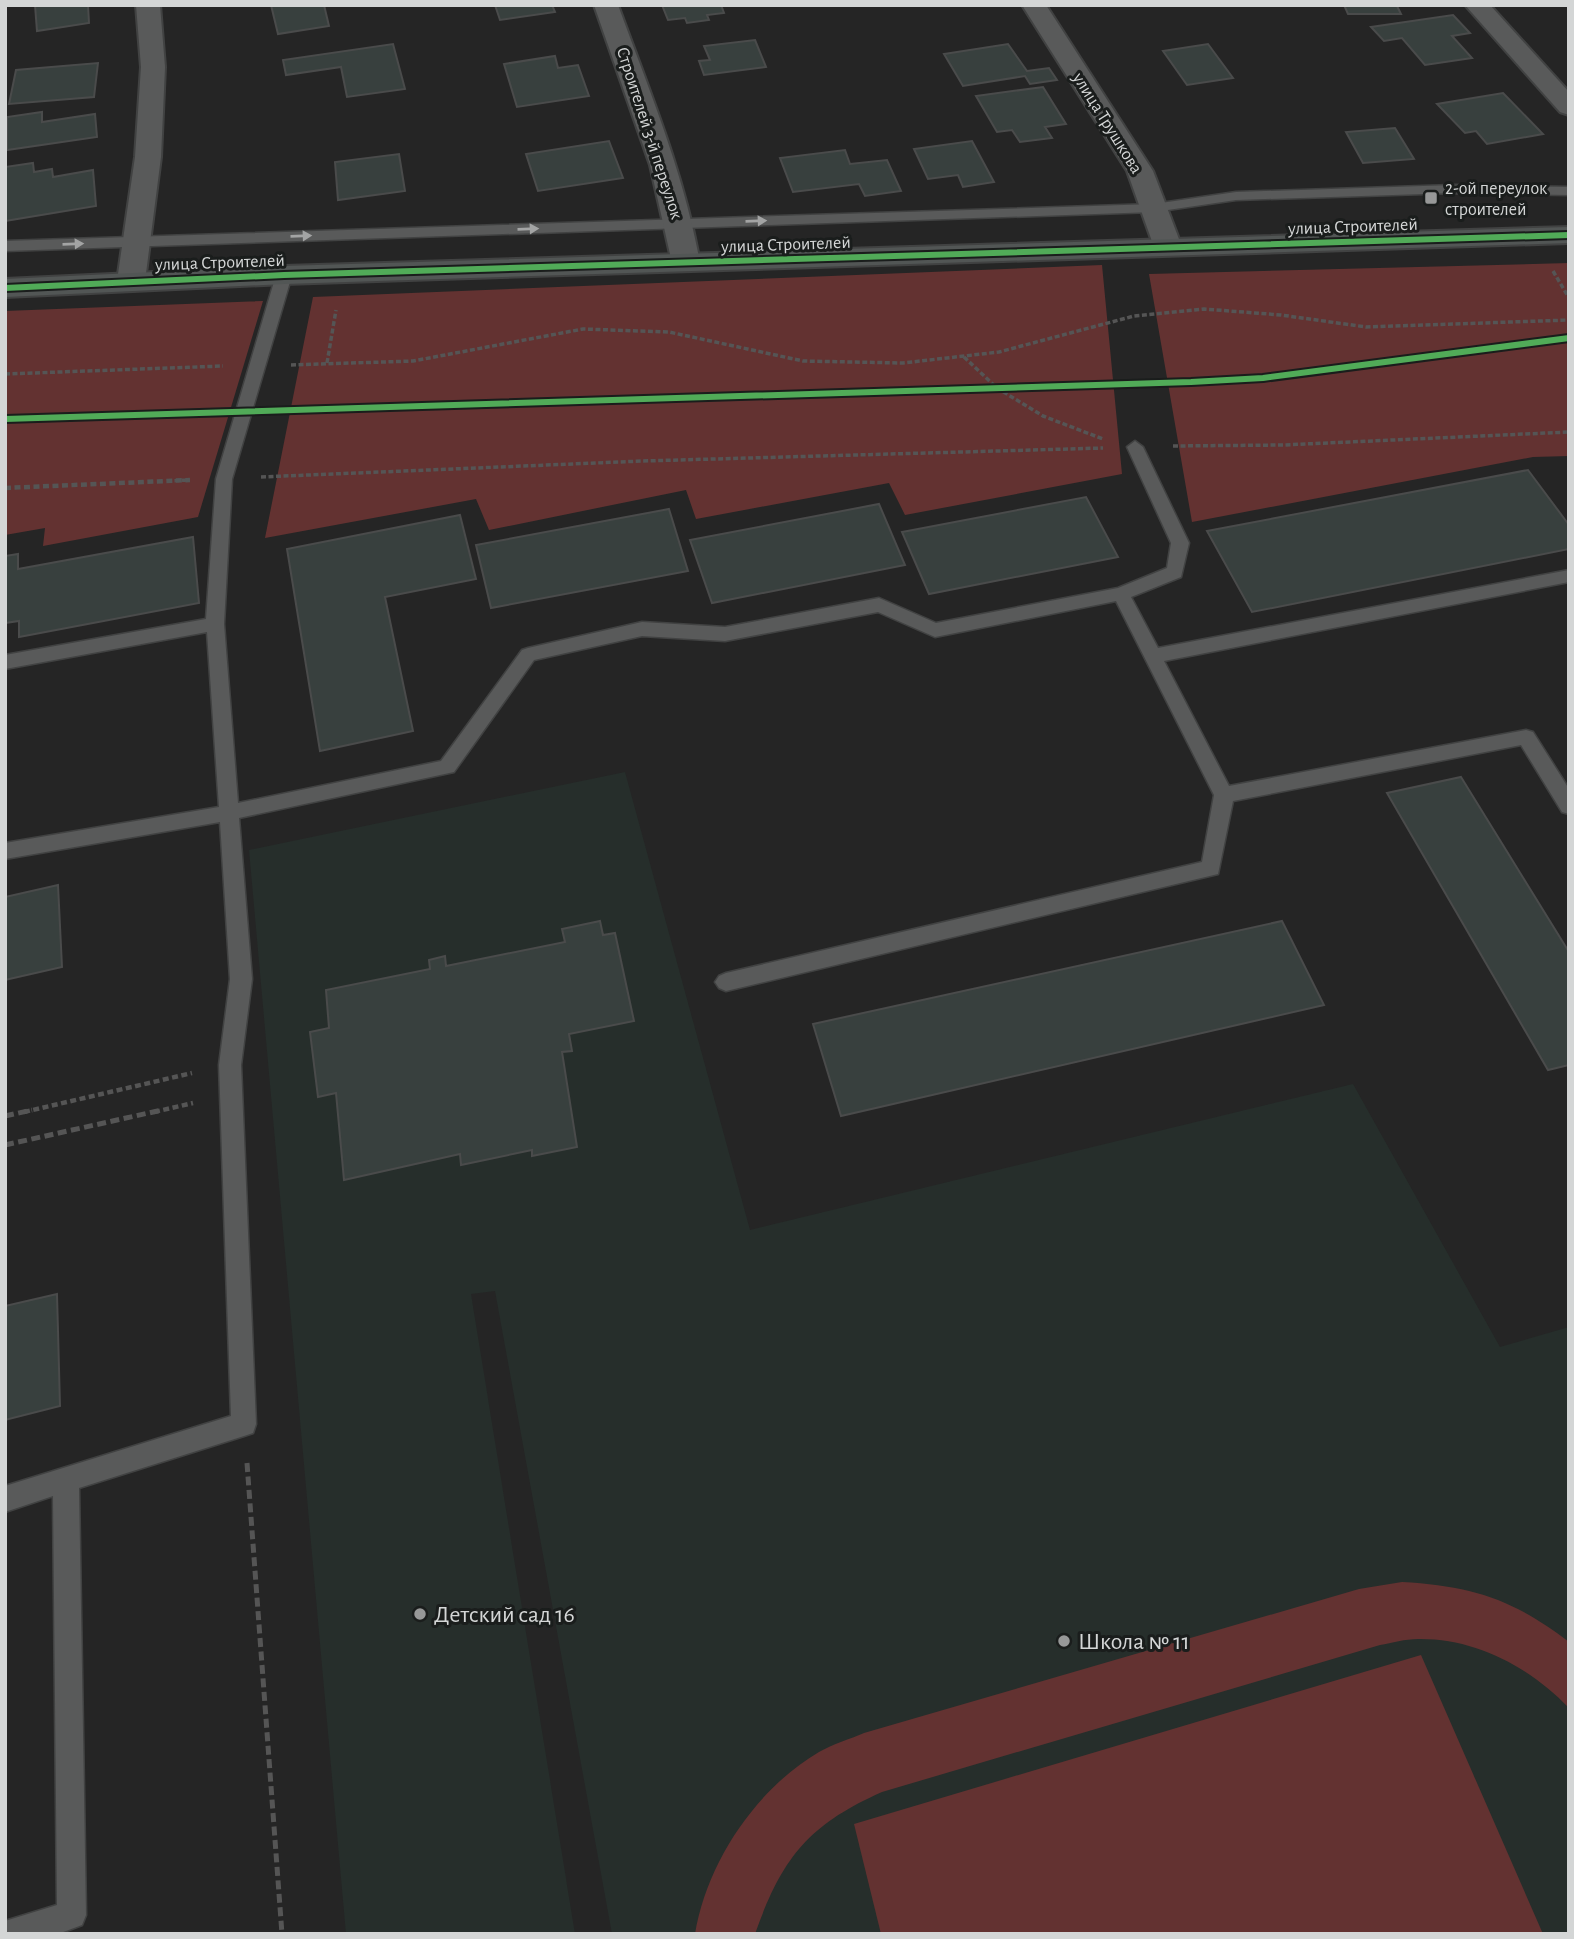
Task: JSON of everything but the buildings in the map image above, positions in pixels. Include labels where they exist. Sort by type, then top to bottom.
[{"type":"street","points":[[131,281],[148,157],[153,67],[148,5]]},
{"type":"street","name":"Строителей 3-й переулок","points":[[607,5],[681,224],[686,263]]},
{"type":"street","name":"улица Трушкова","points":[[1034,5],[1140,171],[1168,247]]},
{"type":"street","points":[[1477,5],[1569,107]]},
{"type":"street","name":"улица Строителей","points":[[5,288],[285,275],[1569,235]]},
{"type":"lane","points":[[5,246],[1154,208],[1236,196],[1454,189],[1569,191]]},
{"type":"lane","points":[[5,1499],[244,1424],[230,1065],[241,979],[215,624],[224,479],[285,275]]},
{"type":"lane","points":[[5,851],[227,813],[447,767],[528,654],[642,629],[725,634],[879,606],[935,630],[1121,594],[1175,572],[1180,543],[1135,447]]},
{"type":"lane","points":[[1153,656],[1569,576]]},
{"type":"lane","points":[[726,982],[1211,868],[1224,795],[1121,594]]},
{"type":"lane","points":[[5,662],[215,624]]},
{"type":"lane","points":[[1224,795],[1526,737],[1569,806]]},
{"type":"lane","points":[[10,1934],[72,1915],[66,1482]]},
{"type":"path","points":[[1549,264],[1569,298]]},
{"type":"path","points":[[327,364],[338,299]]},
{"type":"path","points":[[5,374],[413,361],[583,329],[668,332],[803,361],[903,363],[999,352],[1133,316],[1204,309],[1281,315],[1366,327],[1569,320]]},
{"type":"path","points":[[964,356],[997,388],[1043,416],[1108,441],[1135,447]]},
{"type":"path","points":[[983,388],[1011,387]]},
{"type":"path","points":[[5,488],[643,461],[1283,445],[1569,432]]},
{"type":"path","points":[[5,1116],[230,1065]]},
{"type":"path","points":[[5,1145],[231,1095]]},
{"type":"path","points":[[244,1424],[282,1934]]},
{"type":"shaded area","points":[[1569,263],[1569,456],[1533,457],[1192,522],[1149,274]]},
{"type":"shaded area","points":[[1102,265],[1122,474],[905,515],[889,483],[696,519],[686,490],[489,530],[476,499],[265,538],[313,297]]},
{"type":"shaded area","points":[[263,301],[198,517],[43,546],[45,528],[5,535],[5,311]]},
{"type":"shaded area","name":"Школа № 11","points":[[625,772],[750,1230],[1353,1084],[1500,1347],[1569,1327],[1569,1934],[612,1934],[495,1291],[471,1294],[575,1934],[346,1934],[249,850]]},
{"type":"shaded area","points":[[1402,1582],[1450,1587],[1491,1597],[1529,1615],[1569,1642],[1569,1708],[1554,1693],[1519,1668],[1481,1650],[1439,1640],[1403,1640],[1380,1645],[882,1792],[835,1817],[801,1847],[776,1884],[755,1934],[695,1934],[711,1880],[738,1830],[775,1786],[796,1767],[824,1749],[864,1733],[1359,1589]]},
{"type":"shaded area","points":[[1421,1655],[1543,1934],[881,1934],[854,1824]]},
{"type":"cycle path","points":[[5,288],[284,275],[1569,235]]},
{"type":"cycle path","points":[[5,419],[1191,382],[1263,378],[1569,338]]},
{"type":"place","name":"2-ой переулок строителей","points":[[1431,198]]},
{"type":"place","name":"Детский сад 16","points":[[420,1614]]},
{"type":"place","name":"Школа № 11","points":[[1064,1641]]}]
